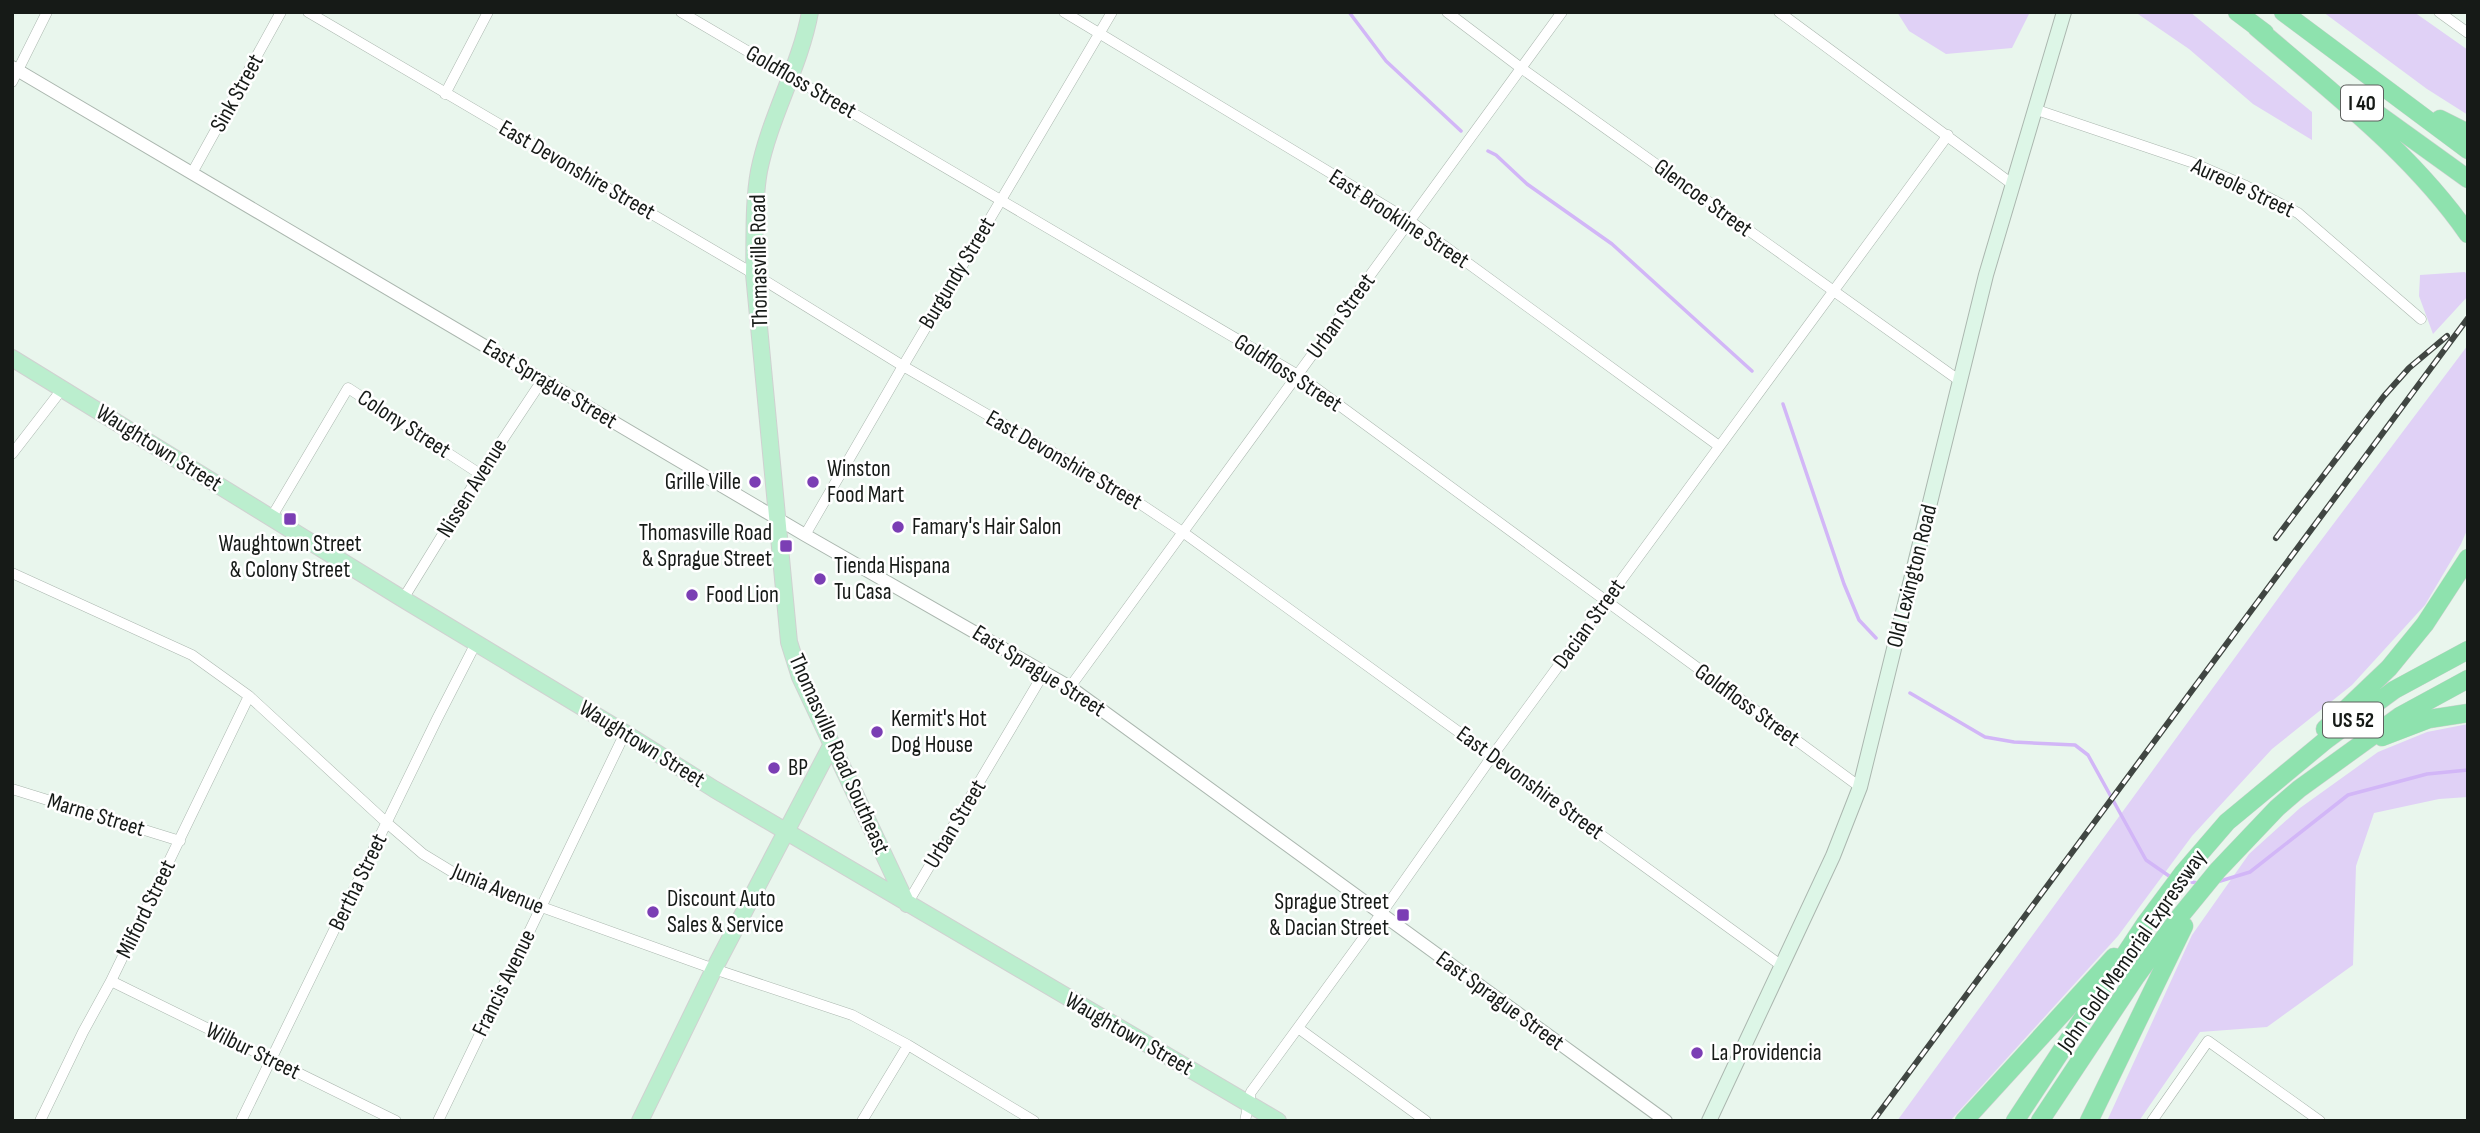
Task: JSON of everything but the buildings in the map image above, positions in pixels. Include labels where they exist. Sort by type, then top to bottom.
[{"type":"highway","name":"I 40","points":[[2237,12],[2468,179]]},
{"type":"highway","name":"I 40","points":[[2283,12],[2468,150]]},
{"type":"highway","points":[[2256,27],[2388,141],[2447,204],[2468,234]]},
{"type":"highway","points":[[2390,92],[2468,133]]},
{"type":"highway","points":[[2248,804],[2389,668],[2425,624],[2468,558]]},
{"type":"highway","name":"John Gold Memorial Expressway","points":[[2015,1121],[2145,924],[2183,873],[2227,822],[2326,740],[2394,690],[2468,650]]},
{"type":"highway","name":"John Gold Memorial Expressway","points":[[2040,1121],[2135,978],[2182,921],[2218,870],[2277,808],[2400,716],[2468,679]]},
{"type":"highway","points":[[2356,748],[2429,719],[2468,713]]},
{"type":"highway","points":[[2089,1121],[2182,921]]},
{"type":"highway","points":[[1964,1121],[2145,924]]},
{"type":"main road","name":"Thomasville Road","points":[[776,518],[754,274],[759,172],[772,125],[806,33],[810,12]]},
{"type":"main road","name":"Old Lexington Road","points":[[1709,1121],[1833,856],[1860,787],[1986,275],[2064,12]]},
{"type":"main road","name":"Waughtown Street","points":[[12,358],[786,832],[1278,1121]]},
{"type":"main road","name":"Thomasville Road Southeast","points":[[776,518],[789,642],[800,677],[907,904]]},
{"type":"main road","points":[[639,1121],[714,969],[832,744]]},
{"type":"street","points":[[14,73],[47,12]]},
{"type":"street","name":"Sink Street","points":[[192,173],[281,12]]},
{"type":"street","name":"East Devonshire Street","points":[[308,12],[754,274],[903,366],[1130,497],[1493,755],[1782,967]]},
{"type":"street","points":[[445,94],[488,12]]},
{"type":"street","name":"Goldfloss Street","points":[[681,12],[1298,375],[1860,787]]},
{"type":"street","name":"East Brookline Street","points":[[1064,12],[1410,221],[1720,446]]},
{"type":"street","name":"Burgundy Street","points":[[805,536],[1112,12]]},
{"type":"street","name":"Glencoe Street","points":[[1447,12],[1521,68],[1960,381]]},
{"type":"street","name":"Urban Street","points":[[1070,687],[1562,12]]},
{"type":"street","points":[[1779,12],[2012,184]]},
{"type":"street","points":[[2439,12],[2468,33]]},
{"type":"street","name":"East Sprague Street","points":[[14,73],[192,173],[805,536],[1045,671],[1666,1121]]},
{"type":"street","name":"Aureole Street","points":[[2034,109],[2191,162],[2298,213],[2421,319]]},
{"type":"street","name":"Dacian Street","points":[[1245,1121],[1251,1092],[1493,755],[1948,135]]},
{"type":"street","name":"Nissen Avenue","points":[[403,599],[480,474],[543,379]]},
{"type":"street","points":[[12,454],[63,388]]},
{"type":"street","name":"Colony Street","points":[[271,518],[348,388],[480,474]]},
{"type":"street","name":"Junia Avenue","points":[[12,572],[192,655],[249,696],[423,854],[464,879],[714,969],[852,1015],[908,1045],[1034,1121]]},
{"type":"street","name":"Bertha Street","points":[[241,1121],[476,643]]},
{"type":"street","name":"Urban Street","points":[[907,904],[1045,671]]},
{"type":"street","name":"Milford Street","points":[[40,1121],[249,696]]},
{"type":"street","name":"Francis Avenue","points":[[438,1121],[625,733]]},
{"type":"street","name":"Marne Street","points":[[12,789],[180,841]]},
{"type":"street","name":"Wilbur Street","points":[[111,981],[396,1121]]},
{"type":"street","points":[[1298,1028],[1426,1121]]},
{"type":"street","points":[[2152,1121],[2208,1041],[2320,1121]]},
{"type":"street","points":[[862,1121],[908,1045]]},
{"type":"street","points":[[1006,1121],[1013,1109]]},
{"type":"shaded area","points":[[1897,12],[2030,12],[2012,48],[1946,54],[1909,31]]},
{"type":"shaded area","points":[[2135,12],[2190,12],[2312,112],[2312,140],[2253,104],[2189,49]]},
{"type":"shaded area","points":[[2323,12],[2414,12],[2468,50],[2468,115],[2427,89]]},
{"type":"shaded area","points":[[2465,272],[2468,277],[2468,296],[2433,334],[2419,296],[2420,275]]},
{"type":"shaded area","points":[[2468,345],[2468,528],[2425,605],[2352,685],[2272,749],[2192,836],[2118,936],[1950,1121],[1897,1121],[2301,567]]},
{"type":"shaded area","points":[[2468,724],[2468,797],[2439,799],[2374,813],[2356,866],[2353,965],[2267,1027],[2200,1032],[2139,1121],[2107,1121],[2192,935],[2249,854],[2300,808],[2378,752],[2427,732]]},
{"type":"waterway","points":[[1349,12],[1386,61],[1461,131]]},
{"type":"waterway","points":[[1488,151],[1496,155],[1527,184],[1612,244],[1752,371]]},
{"type":"waterway","points":[[1783,404],[1844,584],[1859,620],[1876,638]]},
{"type":"waterway","points":[[1910,693],[1985,737],[2014,742],[2075,745],[2088,755],[2146,860],[2172,878]]},
{"type":"waterway","points":[[2217,882],[2250,872],[2348,795],[2427,774],[2468,770]]},
{"type":"waterway","points":[[2183,881],[2199,883]]},
{"type":"railway","points":[[1873,1121],[2468,318]]},
{"type":"railway","points":[[2276,538],[2384,396],[2409,368],[2447,336]]},
{"type":"place","name":"Grille Ville","points":[[755,482]]},
{"type":"place","name":"Winston Food Mart","points":[[813,482]]},
{"type":"place","name":"Waughtown Street & Colony Street","points":[[290,519]]},
{"type":"place","name":"Famary's Hair Salon","points":[[898,527]]},
{"type":"place","name":"Thomasville Road & Sprague Street","points":[[786,546]]},
{"type":"place","name":"Tienda Hispana Tu Casa","points":[[820,579]]},
{"type":"place","name":"Food Lion","points":[[692,595]]},
{"type":"place","name":"Kermit's Hot Dog House","points":[[877,732]]},
{"type":"place","name":"BP","points":[[774,768]]},
{"type":"place","name":"Discount Auto Sales & Service","points":[[653,912]]},
{"type":"place","name":"Sprague Street & Dacian Street","points":[[1403,915]]},
{"type":"place","name":"La Providencia","points":[[1697,1053]]}]
